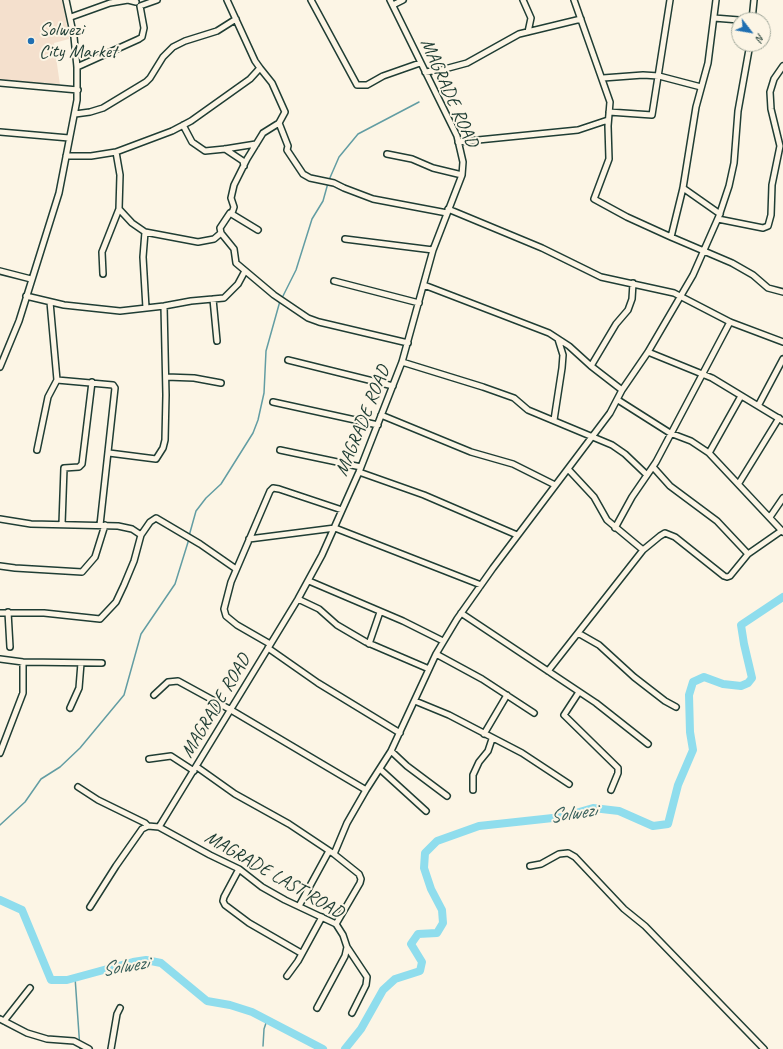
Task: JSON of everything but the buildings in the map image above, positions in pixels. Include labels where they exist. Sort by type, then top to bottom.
[{"type":"street","points":[[0,367],[6,356],[59,193],[75,114],[78,90],[77,67],[71,17],[66,0]]},
{"type":"street","points":[[71,17],[110,3],[128,0],[136,1],[140,6],[144,28],[142,36],[134,42],[77,67]]},
{"type":"street","points":[[140,6],[157,0]]},
{"type":"street","points":[[311,0],[357,85],[367,84],[383,76],[420,63]]},
{"type":"street","points":[[391,3],[403,0]]},
{"type":"street","points":[[523,0],[531,18],[528,32]]},
{"type":"street","points":[[574,0],[603,78],[610,102],[608,120],[609,159],[594,199],[626,217],[742,268],[768,288],[783,292]]},
{"type":"street","points":[[609,112],[651,116],[659,76],[670,0]]},
{"type":"street","points":[[671,237],[683,188],[693,122],[708,63],[716,0]]},
{"type":"street","points":[[753,12],[754,0]]},
{"type":"street","points":[[119,209],[132,223],[145,232],[198,242],[214,239],[221,233],[222,223],[230,213],[232,213],[234,207],[231,198],[234,185],[256,144],[263,133],[278,123],[285,115],[284,107],[272,82],[255,61],[228,1]]},
{"type":"street","name":"MAGRADE ROAD","points":[[159,827],[196,769],[309,581],[335,528],[378,425],[402,362],[433,250],[462,175],[463,162],[458,142],[391,3]]},
{"type":"street","points":[[714,18],[731,19]]},
{"type":"street","points":[[75,114],[103,108],[146,82],[163,57],[173,47],[185,40],[217,31],[236,19]]},
{"type":"street","points":[[425,72],[452,68],[467,62],[512,38],[528,32],[581,19]]},
{"type":"street","points":[[299,906],[332,853],[366,790],[381,770],[392,751],[443,641],[461,613],[517,535],[618,400],[622,390],[648,352],[681,297],[704,251],[720,214],[734,163],[738,111],[749,52]]},
{"type":"street","points":[[718,219],[763,228],[768,226],[771,215],[772,185],[780,146],[771,109],[770,92],[774,78],[783,66]]},
{"type":"street","points":[[66,156],[91,156],[116,152],[183,126],[244,85],[260,68]]},
{"type":"street","points":[[603,78],[636,74],[659,76],[701,88]]},
{"type":"street","points":[[0,83],[78,90]]},
{"type":"street","points":[[458,142],[578,130],[608,120]]},
{"type":"street","points":[[278,123],[288,146],[287,150],[303,174],[310,178],[334,182],[344,188],[373,199],[448,211],[542,248],[601,277],[618,282],[633,283],[667,290],[730,322],[783,342]]},
{"type":"street","points":[[183,126],[192,142],[205,151],[256,144]]},
{"type":"street","points":[[0,132],[69,138]]},
{"type":"street","points":[[225,149],[243,161],[244,166]]},
{"type":"street","points":[[103,274],[102,252],[119,209],[120,175],[116,152]]},
{"type":"street","points":[[387,154],[412,159],[433,168],[462,175]]},
{"type":"street","points":[[683,188],[720,214]]},
{"type":"street","points":[[232,213],[258,230]]},
{"type":"street","points":[[145,232],[143,257],[146,308]]},
{"type":"street","points":[[221,233],[231,244],[236,263],[274,295],[308,318],[319,322],[408,343]]},
{"type":"street","points":[[345,239],[433,250]]},
{"type":"street","points":[[26,296],[50,302],[120,311],[164,306],[191,301],[224,298],[238,284],[245,271]]},
{"type":"street","points":[[0,272],[31,279]]},
{"type":"street","points":[[334,281],[419,303]]},
{"type":"street","points":[[591,366],[616,324],[628,310],[632,300],[633,283]]},
{"type":"street","points":[[424,285],[534,327],[558,339],[569,346],[591,366],[622,390]]},
{"type":"street","points":[[213,299],[217,341]]},
{"type":"street","points":[[37,450],[50,391],[57,380],[50,302]]},
{"type":"street","points":[[109,453],[156,459],[159,456],[165,440],[166,377],[164,306]]},
{"type":"street","points":[[615,528],[653,467],[670,432],[730,322]]},
{"type":"street","points":[[554,420],[563,355],[558,339]]},
{"type":"street","points":[[648,352],[716,380],[781,420],[739,483]]},
{"type":"street","points":[[758,406],[783,359]]},
{"type":"street","points":[[288,360],[393,386]]},
{"type":"street","points":[[402,362],[514,398],[528,410],[592,436],[618,449],[647,475]]},
{"type":"street","points":[[166,377],[194,378],[221,383]]},
{"type":"street","points":[[0,566],[82,572],[95,557],[102,525],[115,388],[110,383],[57,380]]},
{"type":"street","points":[[62,524],[64,468],[79,467],[82,464],[92,382]]},
{"type":"street","points":[[709,453],[741,396]]},
{"type":"street","points":[[548,671],[644,550],[660,536],[670,534],[727,577],[730,576],[748,554],[782,532],[739,483],[709,453],[691,441],[670,432],[618,400]]},
{"type":"street","points":[[273,402],[378,425]]},
{"type":"street","points":[[381,415],[470,452],[513,464],[555,485]]},
{"type":"street","points":[[280,450],[360,469],[517,535]]},
{"type":"street","points":[[653,467],[670,486],[717,521],[748,554]]},
{"type":"street","points":[[568,468],[594,497],[607,520],[644,550]]},
{"type":"street","points":[[342,510],[279,489],[271,489],[236,569],[224,606],[224,613],[237,625],[269,646],[318,683],[400,733]]},
{"type":"street","points":[[770,518],[783,498]]},
{"type":"street","points":[[0,613],[44,612],[100,619],[116,602],[134,561],[141,535],[150,522],[156,518],[200,544],[236,569]]},
{"type":"street","points":[[0,520],[31,524],[102,525],[132,529],[141,535]]},
{"type":"street","points":[[250,538],[335,528],[481,585]]},
{"type":"street","points":[[309,581],[443,641]]},
{"type":"street","points":[[298,598],[318,609],[347,631],[369,644],[429,669]]},
{"type":"street","points":[[8,612],[10,647]]},
{"type":"street","points":[[369,644],[380,612]]},
{"type":"street","points":[[461,613],[615,716],[648,744]]},
{"type":"street","points":[[578,633],[599,646],[634,677],[676,707]]},
{"type":"street","points":[[436,654],[482,678],[534,713]]},
{"type":"street","points":[[0,659],[23,662],[102,663]]},
{"type":"street","points":[[0,753],[22,700],[23,662]]},
{"type":"street","points":[[70,708],[79,688],[81,663]]},
{"type":"street","points":[[154,695],[168,682],[178,681],[231,710],[366,790]]},
{"type":"street","points":[[579,692],[564,715],[618,768],[618,773],[611,790]]},
{"type":"street","points":[[484,734],[507,695]]},
{"type":"street","points":[[415,701],[449,715],[522,752],[570,784]]},
{"type":"street","points":[[473,790],[473,776],[479,762],[488,751],[492,738]]},
{"type":"street","points":[[392,751],[407,766],[447,796]]},
{"type":"street","points":[[149,759],[172,756],[196,769],[235,794],[289,824],[332,853],[358,874],[361,879],[336,924]]},
{"type":"street","points":[[381,770],[412,800],[426,811]]},
{"type":"street","points":[[78,787],[98,800],[145,822],[148,826]]},
{"type":"street","points":[[90,907],[116,866],[142,830],[148,826],[159,827]]},
{"type":"street","name":"MAGRADE LAST ROAD","points":[[159,827],[239,869],[268,890],[285,900],[336,924],[343,935],[347,947],[342,963],[317,1008]]},
{"type":"street","points":[[530,866],[541,864],[559,854],[568,853],[575,857],[619,904],[645,926],[764,1049]]},
{"type":"street","points":[[239,869],[224,897],[223,901],[225,905],[249,923],[301,953]]},
{"type":"street","points":[[287,976],[322,917]]},
{"type":"street","points":[[347,947],[367,976],[366,985],[352,1014]]},
{"type":"street","points":[[30,988],[2,1020],[28,1033],[47,1039],[74,1042],[89,1049]]},
{"type":"street","points":[[111,1049],[117,1014],[120,1008]]},
{"type":"shaded area","name":"Solwezi City Market","points":[[0,0],[63,0],[69,39],[54,43],[60,85],[0,81]]},
{"type":"waterway","points":[[329,180],[339,157],[358,134],[419,102]]},
{"type":"waterway","points":[[282,298],[296,270],[312,219],[323,201],[328,183]]},
{"type":"waterway","points":[[189,536],[196,511],[206,498],[221,484],[253,433],[258,420],[264,393],[266,351],[280,301]]},
{"type":"waterway","points":[[0,825],[25,802],[41,779],[60,767],[80,748],[124,695],[141,634],[175,584],[189,539]]},
{"type":"waterway","name":"Solwezi","points":[[345,1049],[361,1029],[383,990],[395,979],[420,971],[422,962],[411,944],[418,934],[437,933],[443,923],[442,910],[431,889],[424,868],[425,853],[437,841],[479,826],[562,817],[593,808],[619,811],[653,826],[668,824],[678,785],[693,750],[690,732],[689,695],[693,682],[704,677],[723,684],[741,686],[748,683],[752,678],[741,625],[783,597]]},
{"type":"waterway","name":"Solwezi","points":[[0,900],[22,910],[51,980],[67,980],[133,962],[146,960],[161,963],[207,1001],[230,1005],[252,1012],[323,1049]]},
{"type":"waterway","points":[[75,977],[80,1049]]},
{"type":"waterway","points":[[263,1046],[264,1029],[267,1020]]},
{"type":"place","name":"Solwezi City Market","points":[[31,41]]}]
